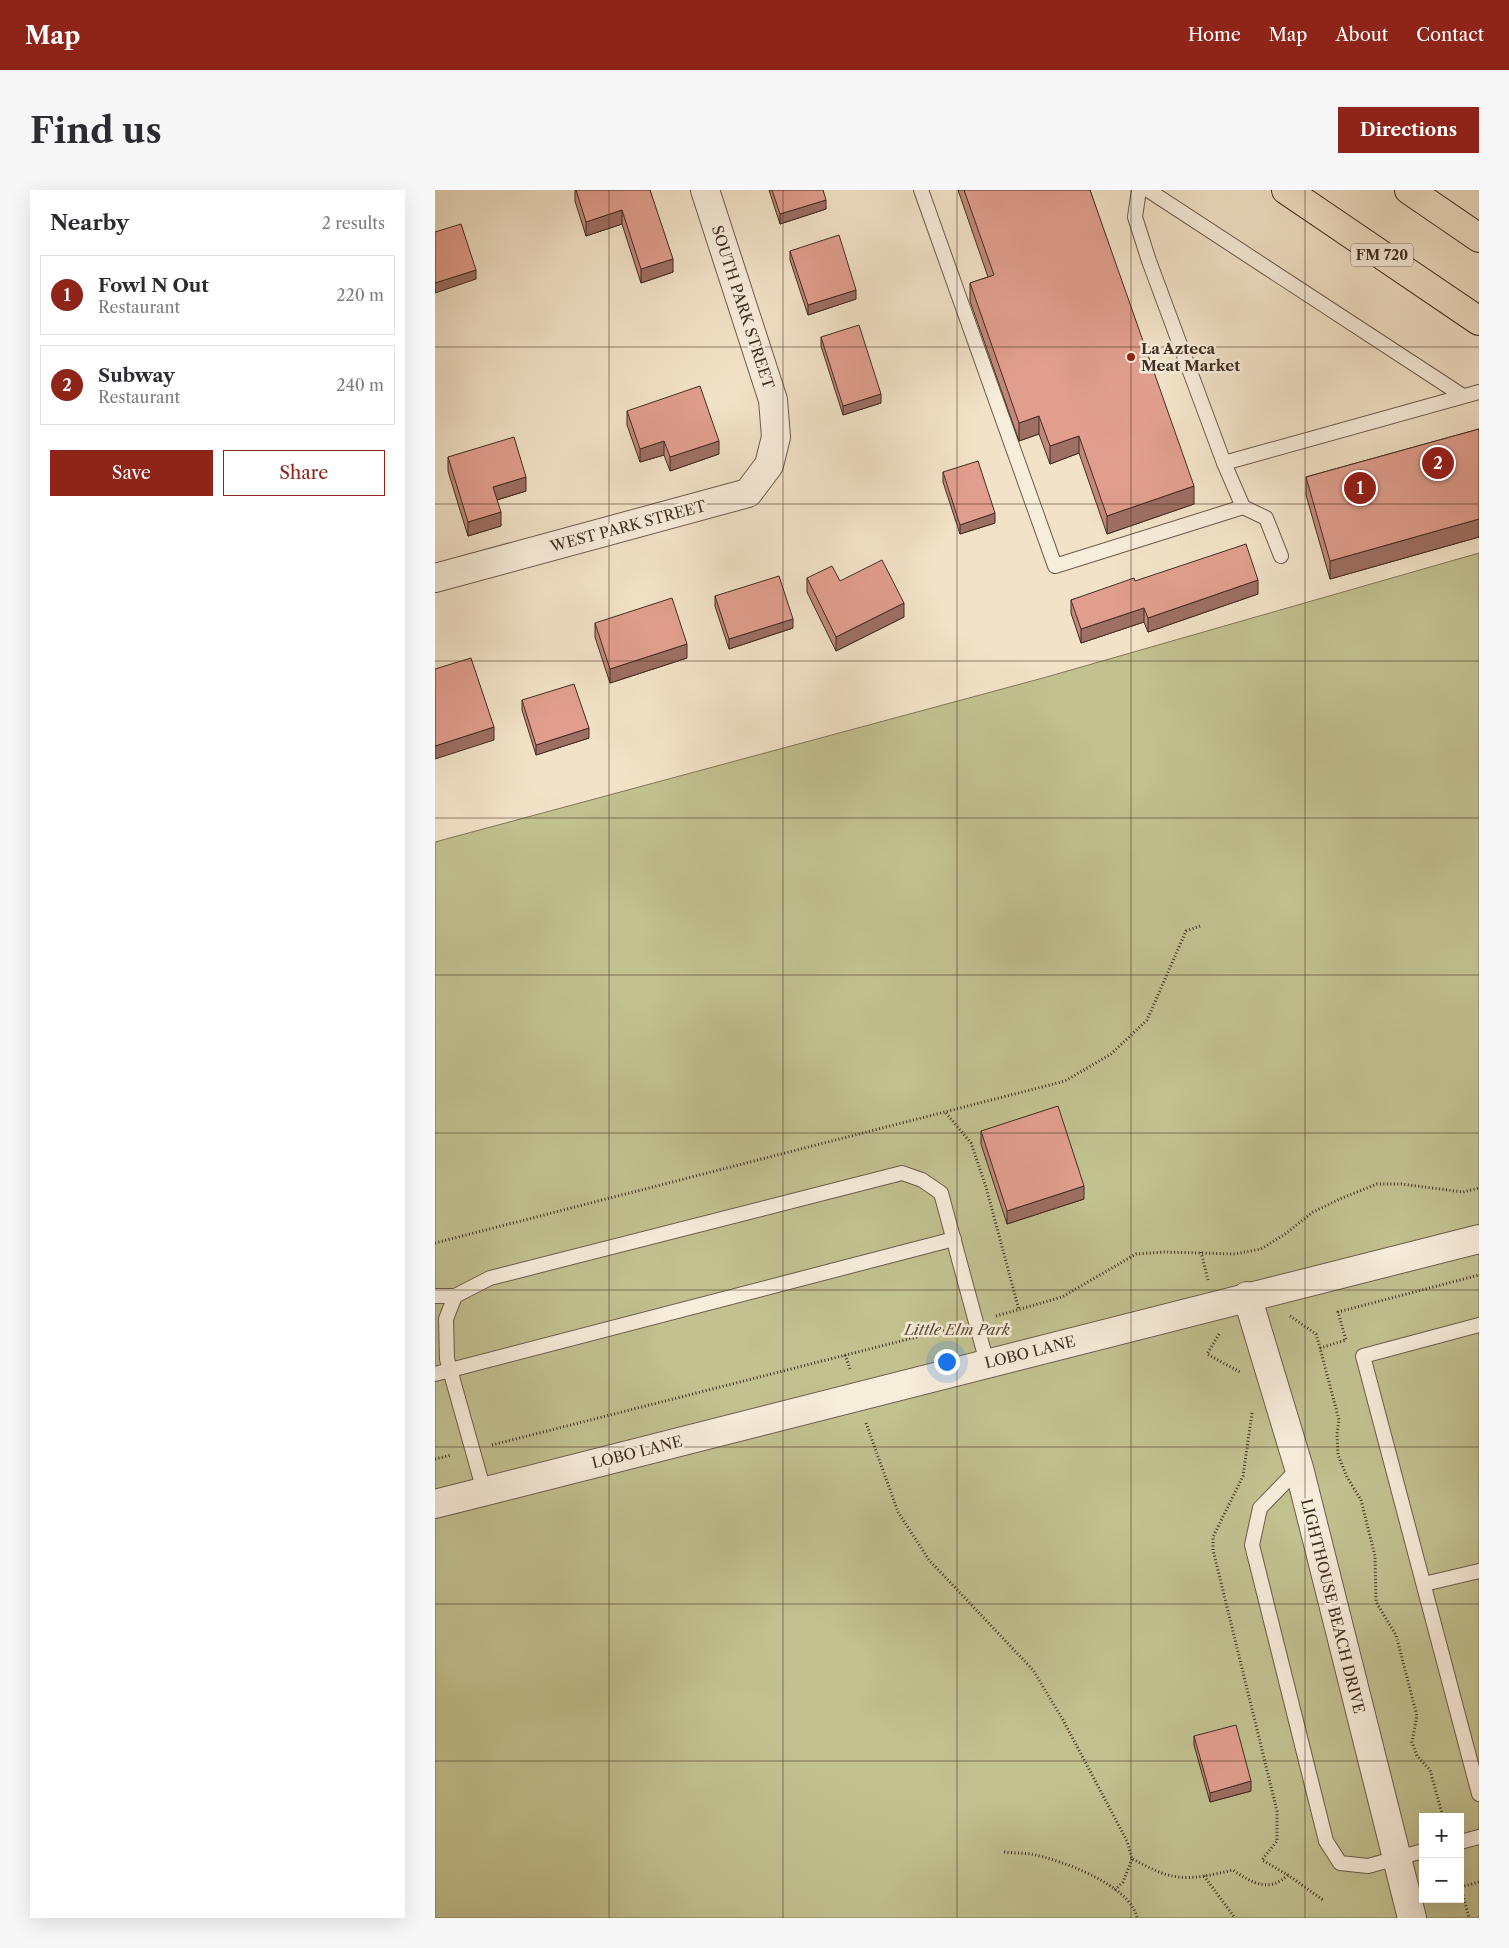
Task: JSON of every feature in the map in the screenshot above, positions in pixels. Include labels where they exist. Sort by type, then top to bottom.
[{"type":"main road","name":"FM 720","points":[[1286,190],[1479,321]]},
{"type":"main road","points":[[1424,194],[1479,238]]},
{"type":"street","name":"SOUTH PARK STREET","points":[[705,190],[773,400],[775,425]]},
{"type":"street","name":"WEST PARK STREET","points":[[435,578],[748,493],[769,465],[775,437],[775,425]]},
{"type":"street","name":"LOBO LANE","points":[[435,1504],[1247,1296],[1479,1239]]},
{"type":"street","name":"LIGHTHOUSE BEACH DRIVE","points":[[1247,1296],[1299,1468],[1412,1918]]},
{"type":"lane","points":[[921,190],[1055,566],[1243,507]]},
{"type":"lane","points":[[1139,190],[1135,217],[1224,463],[1243,507],[1266,518],[1281,556]]},
{"type":"lane","points":[[1148,190],[1463,396]]},
{"type":"lane","points":[[1224,463],[1479,392]]},
{"type":"lane","points":[[435,1296],[455,1296],[489,1278],[902,1173],[922,1180],[941,1193],[987,1363]]},
{"type":"lane","points":[[435,1374],[954,1239]]},
{"type":"lane","points":[[455,1296],[446,1320],[447,1359],[484,1491]]},
{"type":"lane","points":[[1479,1325],[1363,1356],[1479,1794]]},
{"type":"lane","points":[[1299,1468],[1260,1508],[1252,1545],[1326,1842],[1340,1863],[1367,1866],[1419,1852]]},
{"type":"lane","points":[[1424,1584],[1479,1571]]},
{"type":"lane","points":[[1464,1841],[1479,1837]]},
{"type":"path","points":[[435,1243],[1065,1081],[1111,1054],[1147,1020],[1186,931],[1200,926]]},
{"type":"path","points":[[946,1113],[971,1143],[986,1187],[1019,1310]]},
{"type":"path","points":[[1201,1252],[1214,1306]]},
{"type":"path","points":[[1321,1348],[1346,1340],[1338,1312],[1479,1275]]},
{"type":"path","points":[[1255,1323],[1287,1314],[1316,1334],[1339,1420],[1338,1454],[1347,1477],[1361,1500],[1375,1556],[1377,1602],[1396,1635],[1417,1716],[1412,1742],[1417,1756],[1430,1770],[1442,1813]]},
{"type":"path","points":[[845,1355],[869,1432],[898,1512],[929,1560],[1033,1670],[1063,1720],[1122,1832],[1132,1859],[1123,1882],[1115,1890]]},
{"type":"path","points":[[1004,1852],[1032,1854],[1091,1874],[1126,1898],[1135,1909],[1137,1918]]},
{"type":"path","points":[[1132,1859],[1166,1875],[1186,1878],[1233,1870],[1245,1878],[1265,1886],[1280,1882],[1288,1875]]},
{"type":"path","points":[[1204,1876],[1235,1918]]},
{"type":"path","points":[[1464,1885],[1479,1882]]},
{"type":"path","points":[[1464,1898],[1469,1918]]},
{"type":"green space","name":"Little Elm Park","points":[[1479,553],[1479,1918],[435,1918],[435,842],[1043,678]]},
{"type":"building","points":[[576,190],[650,190],[673,259],[641,269],[622,210],[586,222]]},
{"type":"building","points":[[772,190],[823,190],[826,200],[780,214]]},
{"type":"building","points":[[964,190],[1090,190],[1194,486],[1107,516],[1079,436],[1050,446],[1039,416],[1019,423],[970,283],[994,275]]},
{"type":"building","points":[[461,224],[476,270],[435,283],[435,232]]},
{"type":"building","points":[[839,235],[856,290],[808,305],[790,251]]},
{"type":"building","points":[[859,325],[881,394],[843,406],[821,337]]},
{"type":"building","points":[[700,386],[719,441],[670,457],[664,441],[640,449],[627,411]]},
{"type":"building","points":[[1479,429],[1479,519],[1330,561],[1306,477]]},
{"type":"building","points":[[514,437],[526,477],[493,487],[501,512],[468,522],[448,457]]},
{"type":"building","points":[[978,461],[995,513],[960,525],[943,472]]},
{"type":"building","points":[[1246,544],[1258,580],[1148,618],[1144,608],[1081,629],[1071,600],[1134,578],[1135,581]]},
{"type":"building","points":[[882,560],[904,603],[836,637],[807,578],[832,566],[840,581]]},
{"type":"building","points":[[779,576],[793,619],[729,639],[715,596]]},
{"type":"building","points":[[672,598],[687,644],[610,669],[595,623]]},
{"type":"building","points":[[471,658],[494,727],[435,746],[435,669]]},
{"type":"building","points":[[574,684],[589,728],[536,745],[522,700]]},
{"type":"building","points":[[1058,1106],[1084,1186],[1007,1211],[981,1131]]},
{"type":"building","points":[[1236,1725],[1251,1781],[1210,1793],[1194,1736]]},
{"type":"place","name":"La Azteca Meat Market","points":[[1131,357]]},
{"type":"place","name":"Subway","points":[[1438,463]]},
{"type":"place","name":"Fowl N Out","points":[[1360,488]]}]
